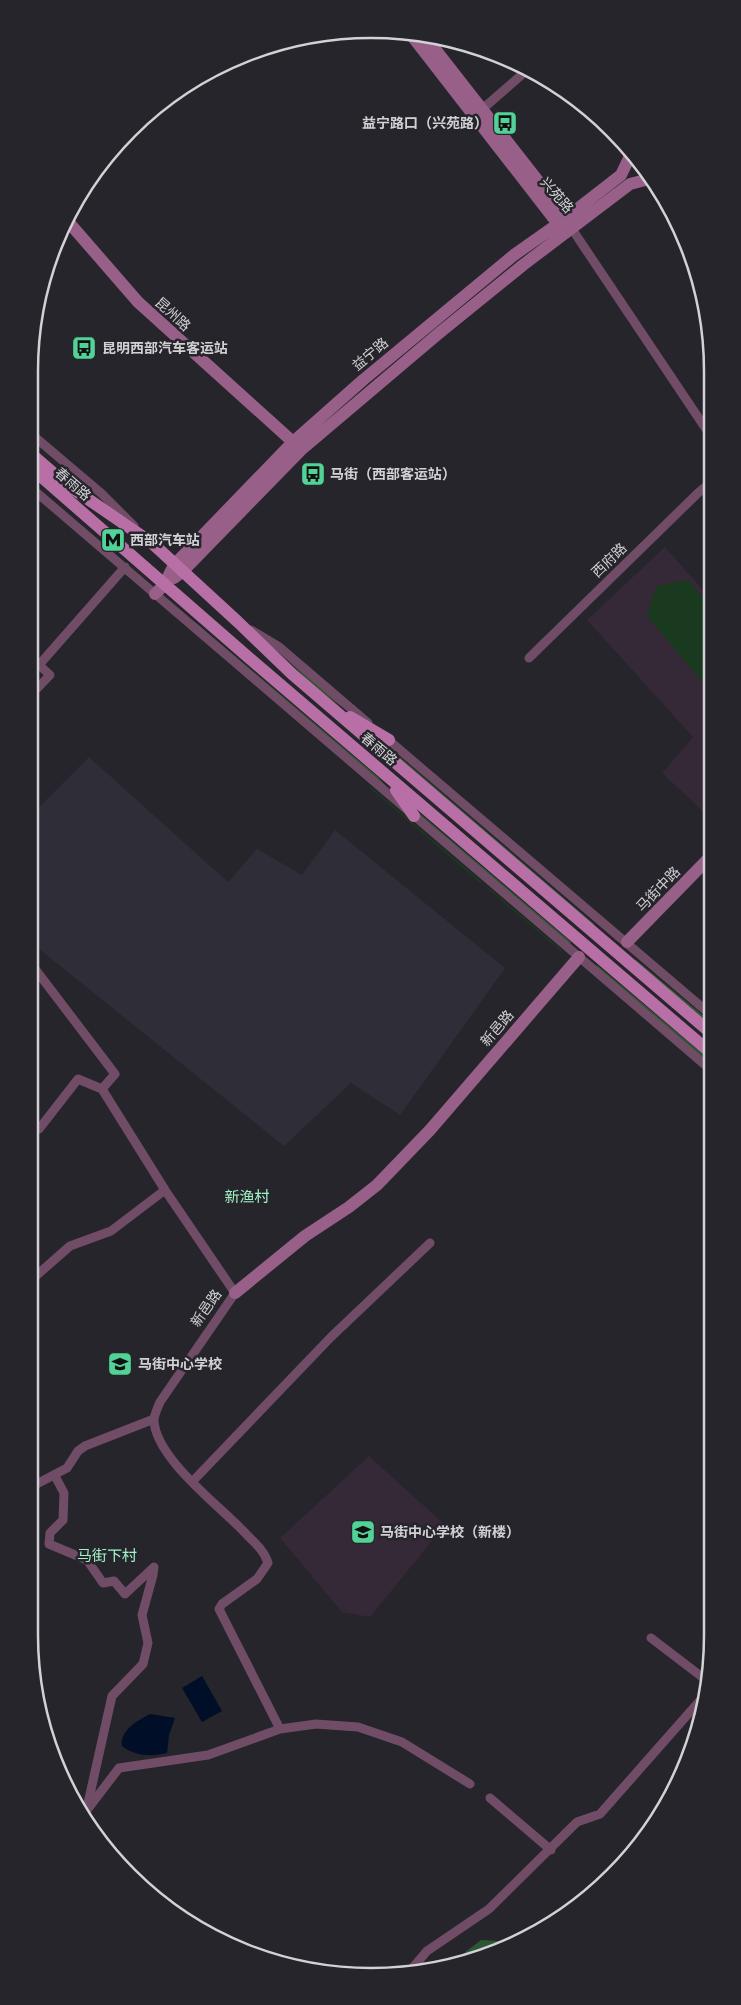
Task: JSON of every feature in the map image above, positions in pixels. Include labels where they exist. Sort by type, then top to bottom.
[{"type":"main road","name":"兴苑路","points":[[416,40],[478,112],[566,223]]},
{"type":"main road","name":"兴苑路","points":[[430,43],[478,112]]},
{"type":"main road","points":[[630,162],[626,180],[643,179]]},
{"type":"main road","name":"益宁路","points":[[155,594],[294,442],[362,380],[514,255],[566,223],[626,180]]},
{"type":"main road","name":"益宁路","points":[[178,568],[301,450],[523,265],[566,223]]},
{"type":"main road","name":"昆州路","points":[[71,225],[138,302],[294,442]]},
{"type":"main road","name":"春雨路","points":[[38,460],[66,484],[152,544],[320,699],[704,1027]]},
{"type":"main road","name":"春雨路","points":[[38,474],[164,585],[704,1047]]},
{"type":"main road","points":[[320,699],[389,740]]},
{"type":"main road","points":[[386,775],[414,816]]},
{"type":"main road","name":"马街中路","points":[[627,942],[704,866]]},
{"type":"main road","name":"新邑路","points":[[235,1293],[305,1236],[349,1207],[377,1185],[430,1130],[578,957]]},
{"type":"street","points":[[478,112],[522,74]]},
{"type":"street","points":[[566,223],[704,426]]},
{"type":"street","points":[[38,440],[102,494],[152,544]]},
{"type":"street","name":"西府路","points":[[529,658],[704,488]]},
{"type":"street","points":[[38,494],[704,1064]]},
{"type":"street","points":[[38,688],[50,675],[39,665],[125,567]]},
{"type":"street","points":[[238,622],[278,646],[704,1009]]},
{"type":"street","points":[[38,973],[115,1074],[102,1089]]},
{"type":"street","points":[[39,1129],[78,1079],[102,1089],[166,1190],[235,1293]]},
{"type":"street","points":[[38,1274],[70,1246],[111,1230],[166,1190]]},
{"type":"street","points":[[192,1482],[331,1337],[430,1243]]},
{"type":"street","name":"新邑路","points":[[154,1419],[160,1402],[235,1293]]},
{"type":"street","points":[[38,1484],[67,1468],[78,1451],[85,1446],[154,1419],[156,1432],[171,1459],[192,1482],[237,1524],[266,1556],[268,1563],[257,1579],[222,1604],[219,1609],[280,1729]]},
{"type":"street","points":[[55,1476],[64,1493],[63,1520],[50,1533],[49,1544],[87,1560],[103,1584],[114,1581],[125,1594],[154,1566],[142,1615],[148,1643],[143,1664],[112,1696],[85,1806]]},
{"type":"street","points":[[651,1638],[701,1676]]},
{"type":"street","points":[[415,1965],[427,1951],[489,1910],[577,1822],[600,1814],[695,1706]]},
{"type":"street","points":[[87,1808],[119,1768],[208,1755],[280,1729],[316,1724],[358,1727],[402,1742],[470,1784]]},
{"type":"street","points":[[490,1798],[551,1850]]},
{"type":"shaded area","points":[[665,547],[704,591],[704,812],[662,773],[693,737],[587,620]]},
{"type":"shaded area","points":[[89,757],[228,882],[257,849],[302,875],[335,830],[505,968],[400,1115],[351,1083],[284,1146],[38,948],[38,808]]},
{"type":"shaded area","name":"马街中心学校（新楼）","points":[[369,1456],[445,1525],[370,1617],[342,1612],[280,1538]]},
{"type":"green space","points":[[688,580],[704,599],[704,684],[647,616],[656,586]]},
{"type":"green space","points":[[195,622],[378,777],[389,790],[193,623]]},
{"type":"green space","points":[[283,655],[347,710],[313,685]]},
{"type":"green space","points":[[372,736],[387,746],[594,924],[592,925]]},
{"type":"green space","points":[[369,787],[481,881],[480,883]]},
{"type":"green space","points":[[417,813],[571,942],[570,945]]},
{"type":"green space","points":[[488,887],[564,952],[487,888]]},
{"type":"green space","points":[[635,961],[704,1016],[704,1022]]},
{"type":"green space","points":[[597,965],[704,1055],[704,1061],[595,968]]},
{"type":"green space","points":[[481,1940],[500,1941],[478,1950],[462,1955]]},
{"type":"water","points":[[202,1676],[222,1711],[202,1722],[182,1688]]},
{"type":"water","points":[[150,1714],[175,1718],[169,1735],[167,1753],[143,1755],[132,1752],[122,1746],[124,1735],[130,1727]]},
{"type":"place","name":"益宁路口（兴苑路）","points":[[505,123]]},
{"type":"place","name":"昆明西部汽车客运站","points":[[84,348]]},
{"type":"place","name":"马街（西部客运站）","points":[[313,474]]},
{"type":"place","name":"西部汽车站","points":[[113,540]]},
{"type":"place","name":"马街中心学校","points":[[120,1364]]},
{"type":"place","name":"马街中心学校（新楼）","points":[[363,1532]]},
{"type":"district","name":"新渔村","points":[[247,1197]]},
{"type":"district","name":"马街下村","points":[[107,1556]]}]
